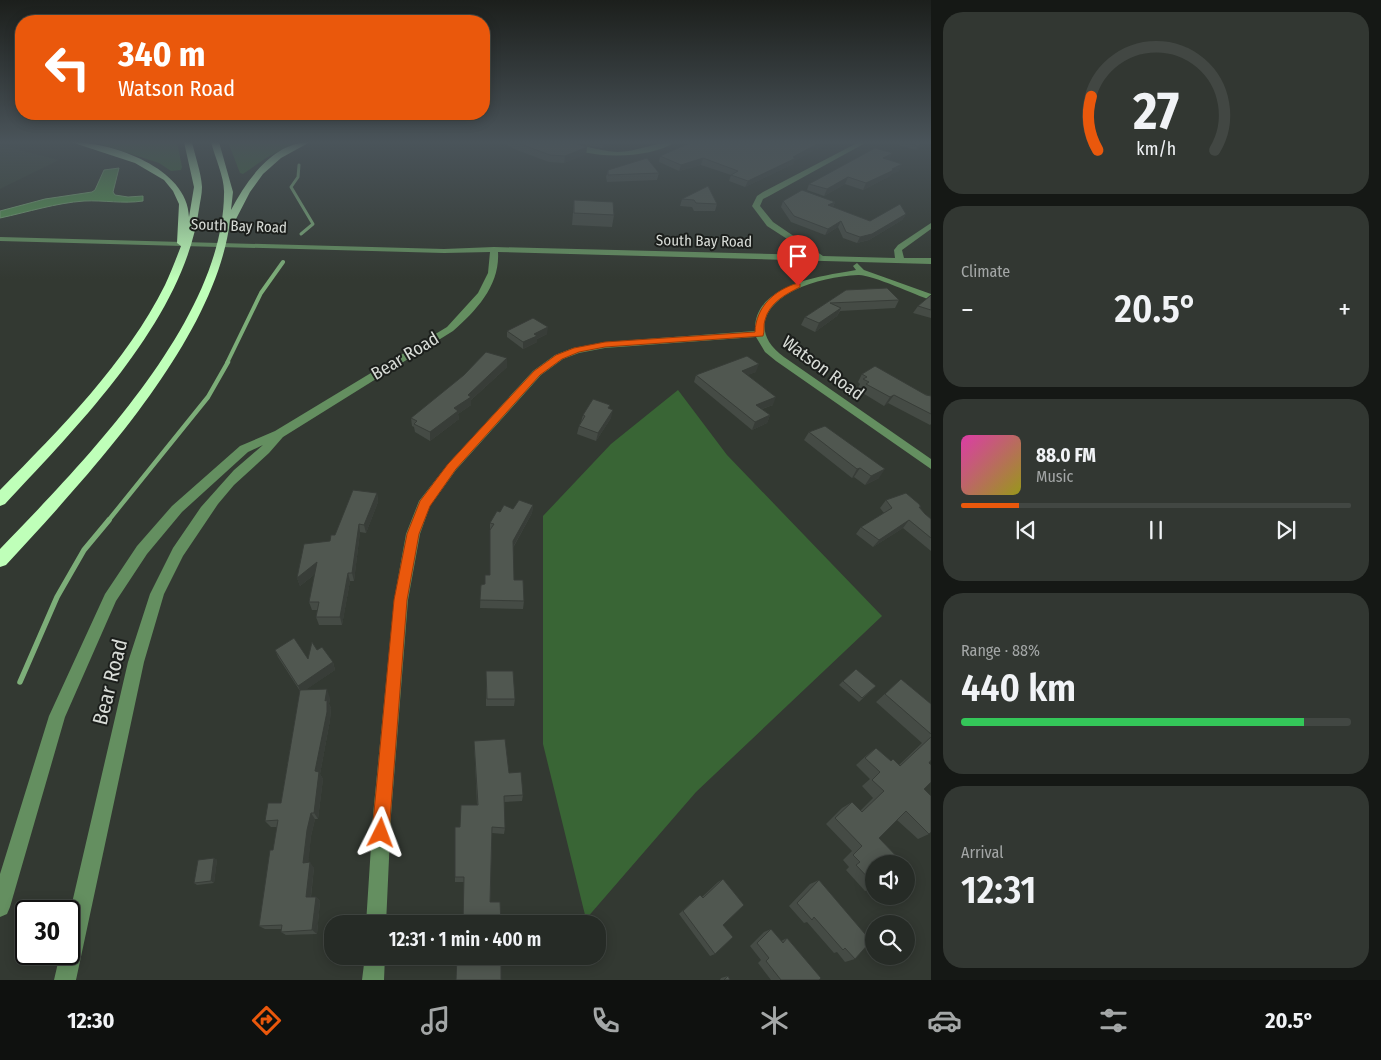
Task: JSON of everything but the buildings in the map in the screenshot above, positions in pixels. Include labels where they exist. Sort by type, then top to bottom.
[{"type":"highway","points":[[173,188],[181,197],[188,226]]},
{"type":"highway","points":[[0,500],[74,420],[108,379],[145,328],[182,260],[196,188]]},
{"type":"highway","points":[[227,227],[229,188]]},
{"type":"highway","points":[[0,560],[70,484],[125,418],[171,354],[187,327],[218,261],[227,227],[247,188]]},
{"type":"street","points":[[778,188],[760,198],[756,206],[770,224],[820,257]]},
{"type":"street","points":[[900,260],[898,250],[900,246],[931,225]]},
{"type":"street","name":"South Bay Road","points":[[0,232],[443,245],[476,249]]},
{"type":"street","name":"South Bay Road","points":[[0,239],[444,251],[494,249],[931,261]]},
{"type":"street","name":"Bear Road","points":[[0,907],[57,716],[110,598],[142,550],[177,508],[244,449],[279,434],[450,329],[482,297],[495,258],[494,249]]},
{"type":"street","points":[[852,258],[861,272],[931,298]]},
{"type":"street","name":"Watson Road","points":[[861,272],[819,280],[782,292],[768,305],[760,320],[760,334],[770,350],[792,368],[931,465]]},
{"type":"street","points":[[376,915],[382,815],[401,600],[413,534],[424,504],[452,467],[537,373],[559,357],[577,350],[605,344],[760,334]]},
{"type":"street","name":"Bear Road","points":[[65,980],[91,854],[134,672],[155,600],[177,553],[204,513],[238,474],[270,447],[279,434]]},
{"type":"street","points":[[374,980],[375,965]]},
{"type":"shaded area","points":[[96,188],[114,188],[113,192],[115,195],[128,197],[143,196],[143,201],[74,202],[0,218],[0,211],[45,199],[95,190]]},
{"type":"shaded area","points":[[678,390],[727,455],[882,616],[696,792],[589,915],[585,915],[543,744],[543,516],[611,444]]},
{"type":"waterway","points":[[291,188],[313,224],[301,234]]},
{"type":"waterway","points":[[227,363],[261,293],[283,262]]},
{"type":"waterway","points":[[108,521],[208,397],[228,362]]},
{"type":"waterway","points":[[20,682],[57,597],[84,550],[109,520]]},
{"type":"route","points":[[381,833],[401,600],[413,534],[424,504],[452,467],[537,373],[559,357],[577,350],[605,344],[760,334],[760,320],[768,305],[782,292],[798,286]]}]
